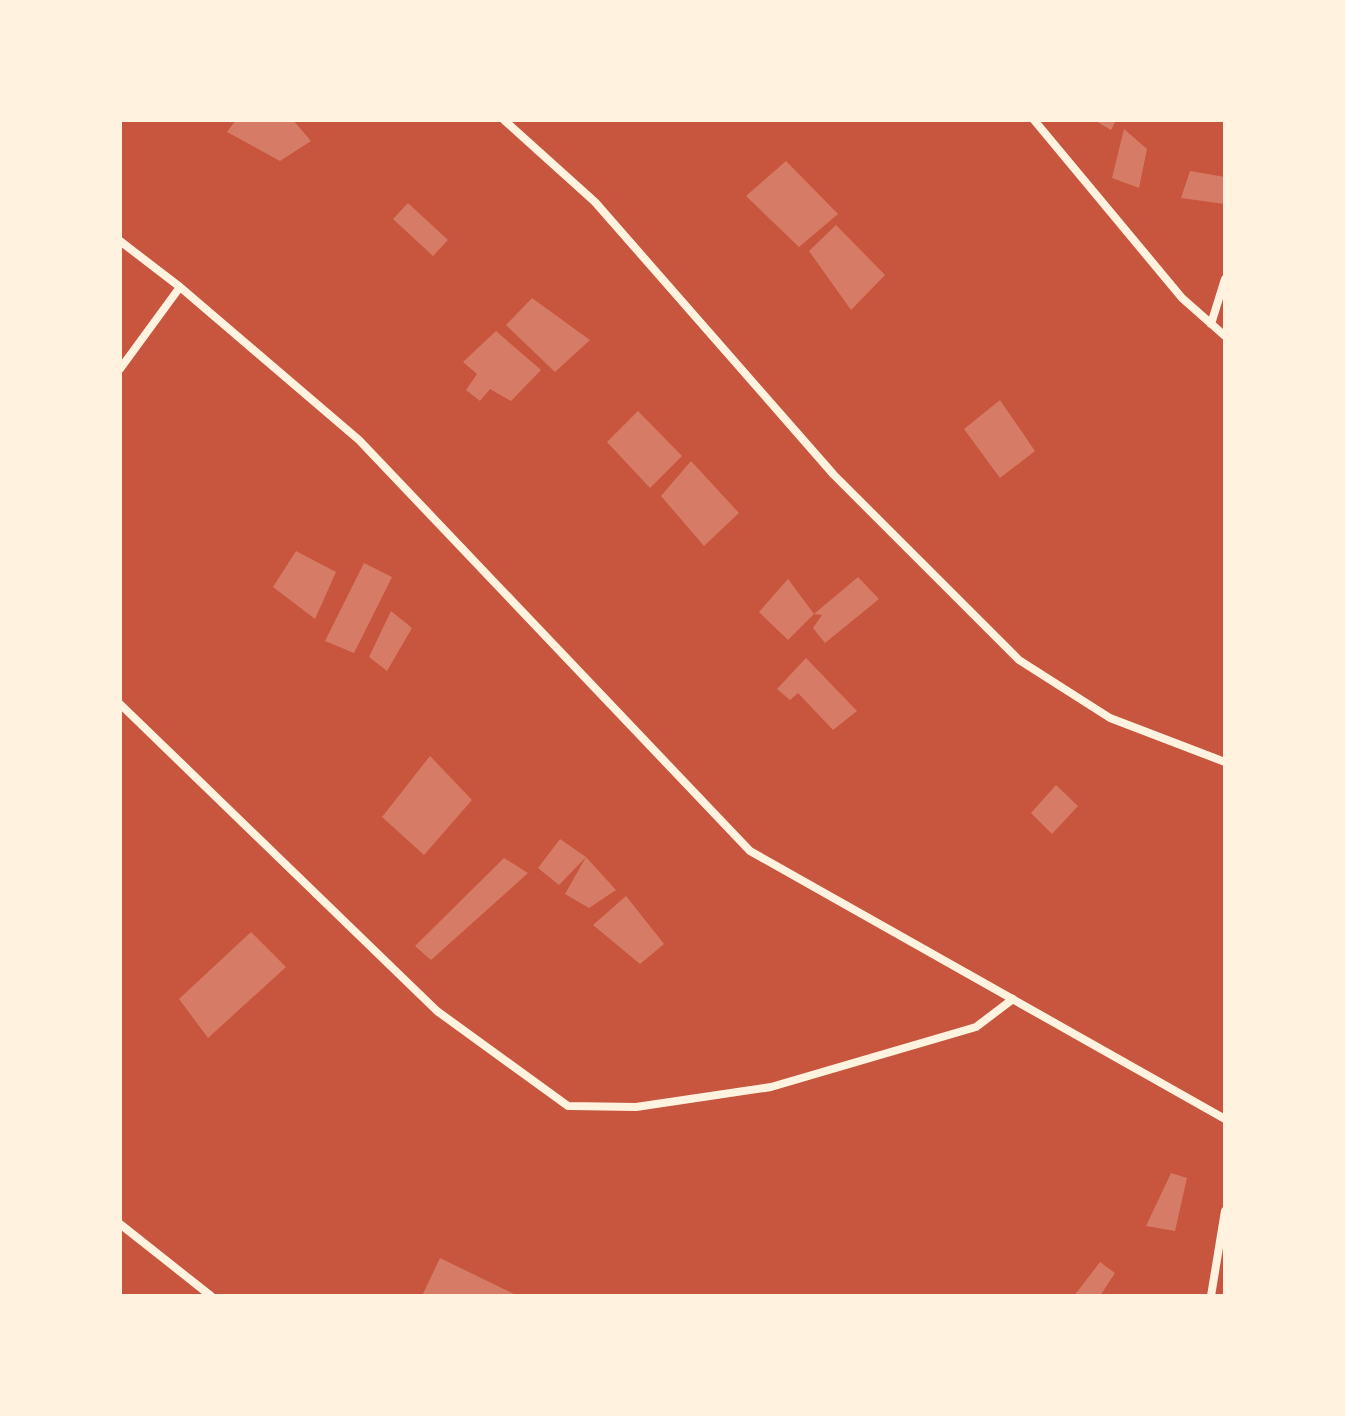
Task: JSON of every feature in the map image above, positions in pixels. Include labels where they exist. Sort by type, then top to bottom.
[{"type":"street","points":[[504,120],[595,202],[834,475],[1019,660],[1110,718],[1225,762]]},
{"type":"street","points":[[1034,120],[1182,298],[1225,336]]},
{"type":"street","points":[[120,241],[180,287],[359,440],[750,851],[1225,1119]]},
{"type":"street","points":[[1211,324],[1225,279]]},
{"type":"street","points":[[120,369],[180,287]]},
{"type":"street","points":[[120,704],[437,1011],[568,1106],[636,1107],[771,1087],[976,1027],[1013,999]]},
{"type":"street","points":[[1211,1296],[1225,1211]]},
{"type":"street","points":[[120,1224],[211,1296]]},
{"type":"building","points":[[236,120],[293,120],[311,141],[280,161],[227,132]]},
{"type":"building","points":[[1094,120],[1116,120],[1111,130]]},
{"type":"building","points":[[1124,129],[1147,149],[1139,188],[1112,178]]},
{"type":"building","points":[[786,161],[838,214],[799,247],[746,196]]},
{"type":"building","points":[[1190,171],[1225,177],[1225,204],[1181,198]]},
{"type":"building","points":[[408,203],[448,240],[433,256],[393,219]]},
{"type":"building","points":[[836,225],[885,275],[851,310],[809,251]]},
{"type":"building","points":[[532,298],[590,340],[555,372],[506,325]]},
{"type":"building","points":[[496,331],[541,370],[511,401],[490,389],[480,401],[466,390],[477,374],[463,362]]},
{"type":"building","points":[[1000,400],[1035,451],[1000,478],[964,429]]},
{"type":"building","points":[[638,411],[682,456],[650,488],[607,442]]},
{"type":"building","points":[[691,461],[739,513],[704,546],[661,496]]},
{"type":"building","points":[[296,551],[336,572],[315,619],[273,587]]},
{"type":"building","points":[[364,563],[392,577],[354,653],[325,641]]},
{"type":"building","points":[[858,577],[879,599],[825,643],[813,628],[822,615],[814,614]]},
{"type":"building","points":[[788,579],[814,614],[788,640],[759,612]]},
{"type":"building","points":[[391,611],[412,628],[387,671],[369,657]]},
{"type":"building","points":[[806,658],[857,711],[833,730],[798,693],[790,700],[777,689]]},
{"type":"building","points":[[430,756],[472,800],[424,855],[382,817]]},
{"type":"building","points":[[1056,785],[1078,806],[1052,834],[1031,813]]},
{"type":"building","points":[[560,839],[586,857],[559,885],[538,868]]},
{"type":"building","points":[[586,857],[616,890],[589,908],[565,894]]},
{"type":"building","points":[[504,858],[528,873],[431,960],[415,946]]},
{"type":"building","points":[[626,896],[664,944],[640,964],[593,925]]},
{"type":"building","points":[[251,932],[286,967],[208,1038],[179,999]]},
{"type":"building","points":[[1171,1173],[1187,1178],[1175,1231],[1146,1226]]},
{"type":"building","points":[[440,1258],[518,1296],[422,1296]]},
{"type":"building","points":[[1100,1262],[1115,1273],[1100,1296],[1074,1296]]}]
